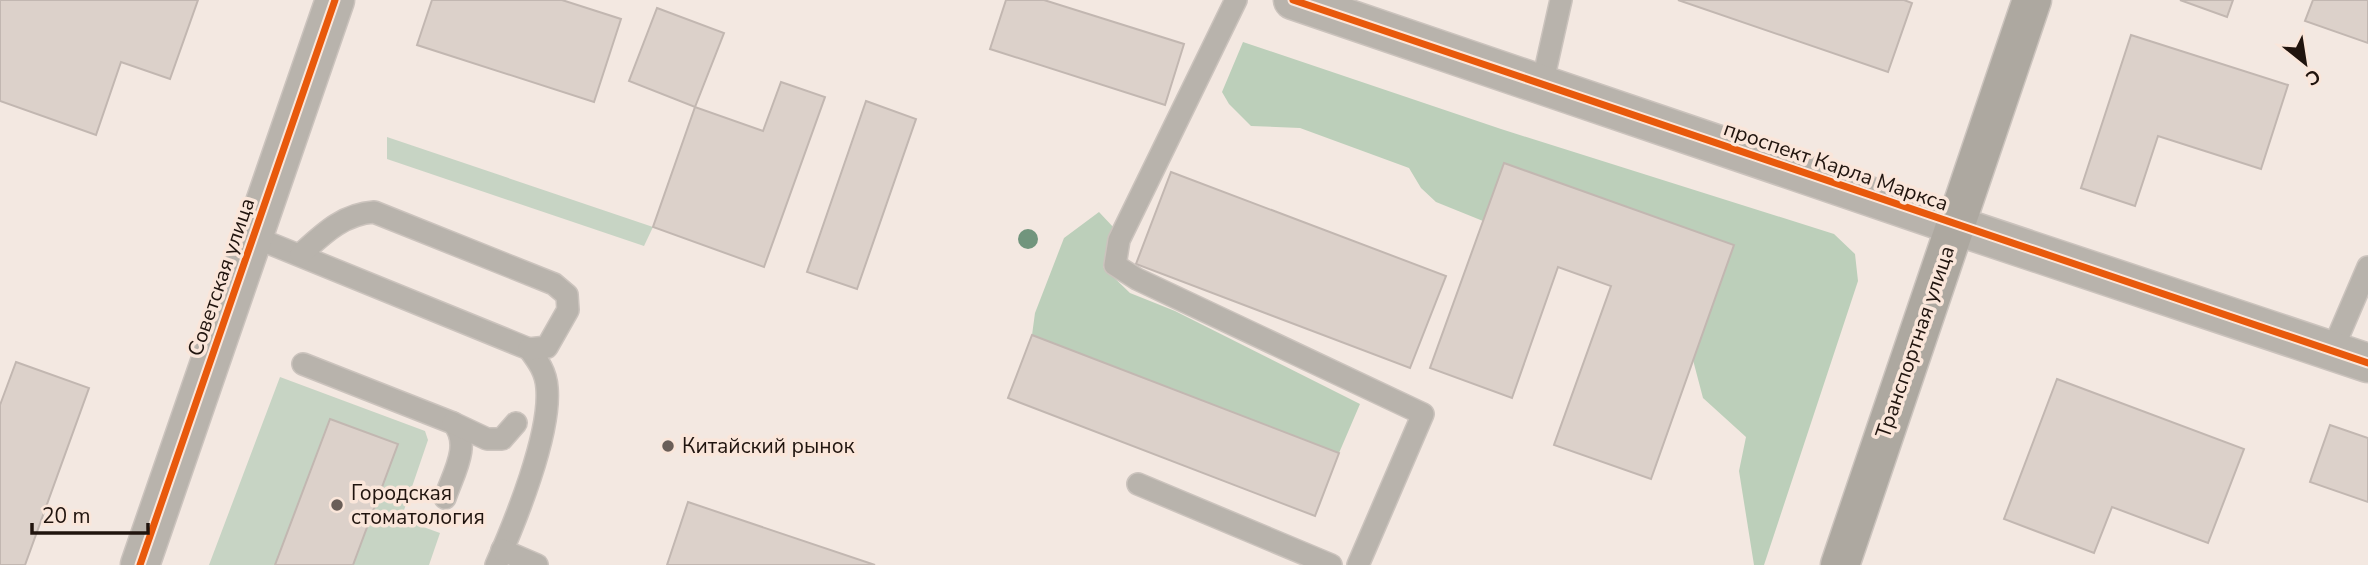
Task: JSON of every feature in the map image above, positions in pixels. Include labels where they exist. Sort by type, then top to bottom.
[{"type":"main road","name":"Транспортная улица","points":[[1840,565],[2032,0]]},
{"type":"street","name":"Советская улица","points":[[140,565],[335,0]]},
{"type":"street","name":"проспект Карла Маркса","points":[[1293,0],[2368,363]]},
{"type":"lane","points":[[1236,0],[1119,240],[1115,265],[1137,279],[1423,414],[1358,565]]},
{"type":"lane","points":[[1542,85],[1562,0]]},
{"type":"lane","points":[[301,254],[345,219],[355,214],[374,212],[554,284],[567,295],[568,310],[547,346],[529,349]]},
{"type":"lane","points":[[254,237],[529,349],[541,364],[547,386],[547,406],[536,455],[499,558],[537,565]]},
{"type":"lane","points":[[2332,351],[2368,267]]},
{"type":"lane","points":[[303,364],[488,439],[502,439],[516,423]]},
{"type":"lane","points":[[445,498],[463,444],[462,433],[453,423]]},
{"type":"lane","points":[[1138,484],[1331,565]]},
{"type":"green space","points":[[1243,42],[1501,129],[1834,234],[1855,254],[1858,281],[1764,565],[1754,565],[1739,471],[1746,437],[1703,398],[1693,360],[1734,245],[1504,163],[1483,221],[1436,202],[1421,188],[1409,168],[1300,128],[1251,126],[1229,104],[1222,92]]},
{"type":"green space","points":[[387,137],[653,227],[644,246],[387,159]]},
{"type":"green space","points":[[1099,212],[1115,229],[1103,267],[1130,293],[1175,311],[1360,404],[1339,453],[1032,335],[1035,313],[1064,238]]},
{"type":"green space","points":[[280,377],[425,431],[428,440],[401,519],[440,533],[429,565],[209,565]]},
{"type":"building","points":[[0,0],[198,0],[170,79],[121,62],[96,135],[0,101]]},
{"type":"building","points":[[432,0],[562,0],[621,19],[594,102],[417,45]]},
{"type":"building","points":[[1006,0],[1044,0],[1184,44],[1165,105],[990,49]]},
{"type":"building","points":[[1678,0],[1904,0],[1912,3],[1888,72]]},
{"type":"building","points":[[2180,0],[2233,0],[2227,17]]},
{"type":"building","points":[[2313,0],[2368,0],[2368,43],[2305,21]]},
{"type":"building","points":[[657,8],[724,33],[695,107],[629,81]]},
{"type":"building","points":[[2131,35],[2288,85],[2261,169],[2158,136],[2135,206],[2081,188]]},
{"type":"building","points":[[781,82],[825,97],[764,267],[653,227],[695,107],[763,131]]},
{"type":"building","points":[[866,101],[916,119],[857,289],[807,272]]},
{"type":"building","points":[[1504,163],[1734,245],[1651,479],[1554,445],[1611,286],[1558,267],[1512,398],[1430,368]]},
{"type":"building","points":[[1171,172],[1446,276],[1410,368],[1136,264]]},
{"type":"building","points":[[1032,335],[1339,453],[1315,516],[1008,398]]},
{"type":"building","points":[[16,362],[89,388],[25,565],[0,565],[0,405]]},
{"type":"building","points":[[2057,379],[2244,449],[2208,543],[2112,507],[2094,553],[2004,519]]},
{"type":"building","name":"Городская стоматология","points":[[330,419],[398,444],[353,565],[275,565]]},
{"type":"building","points":[[2330,425],[2368,438],[2368,502],[2310,482]]},
{"type":"building","points":[[688,502],[875,565],[667,565]]},
{"type":"cycle path","points":[[140,565],[335,0]]},
{"type":"cycle path","points":[[1293,0],[2368,363]]},
{"type":"place","name":"Китайский рынок","points":[[668,446]]},
{"type":"place","name":"Городская стоматология","points":[[337,505]]}]
